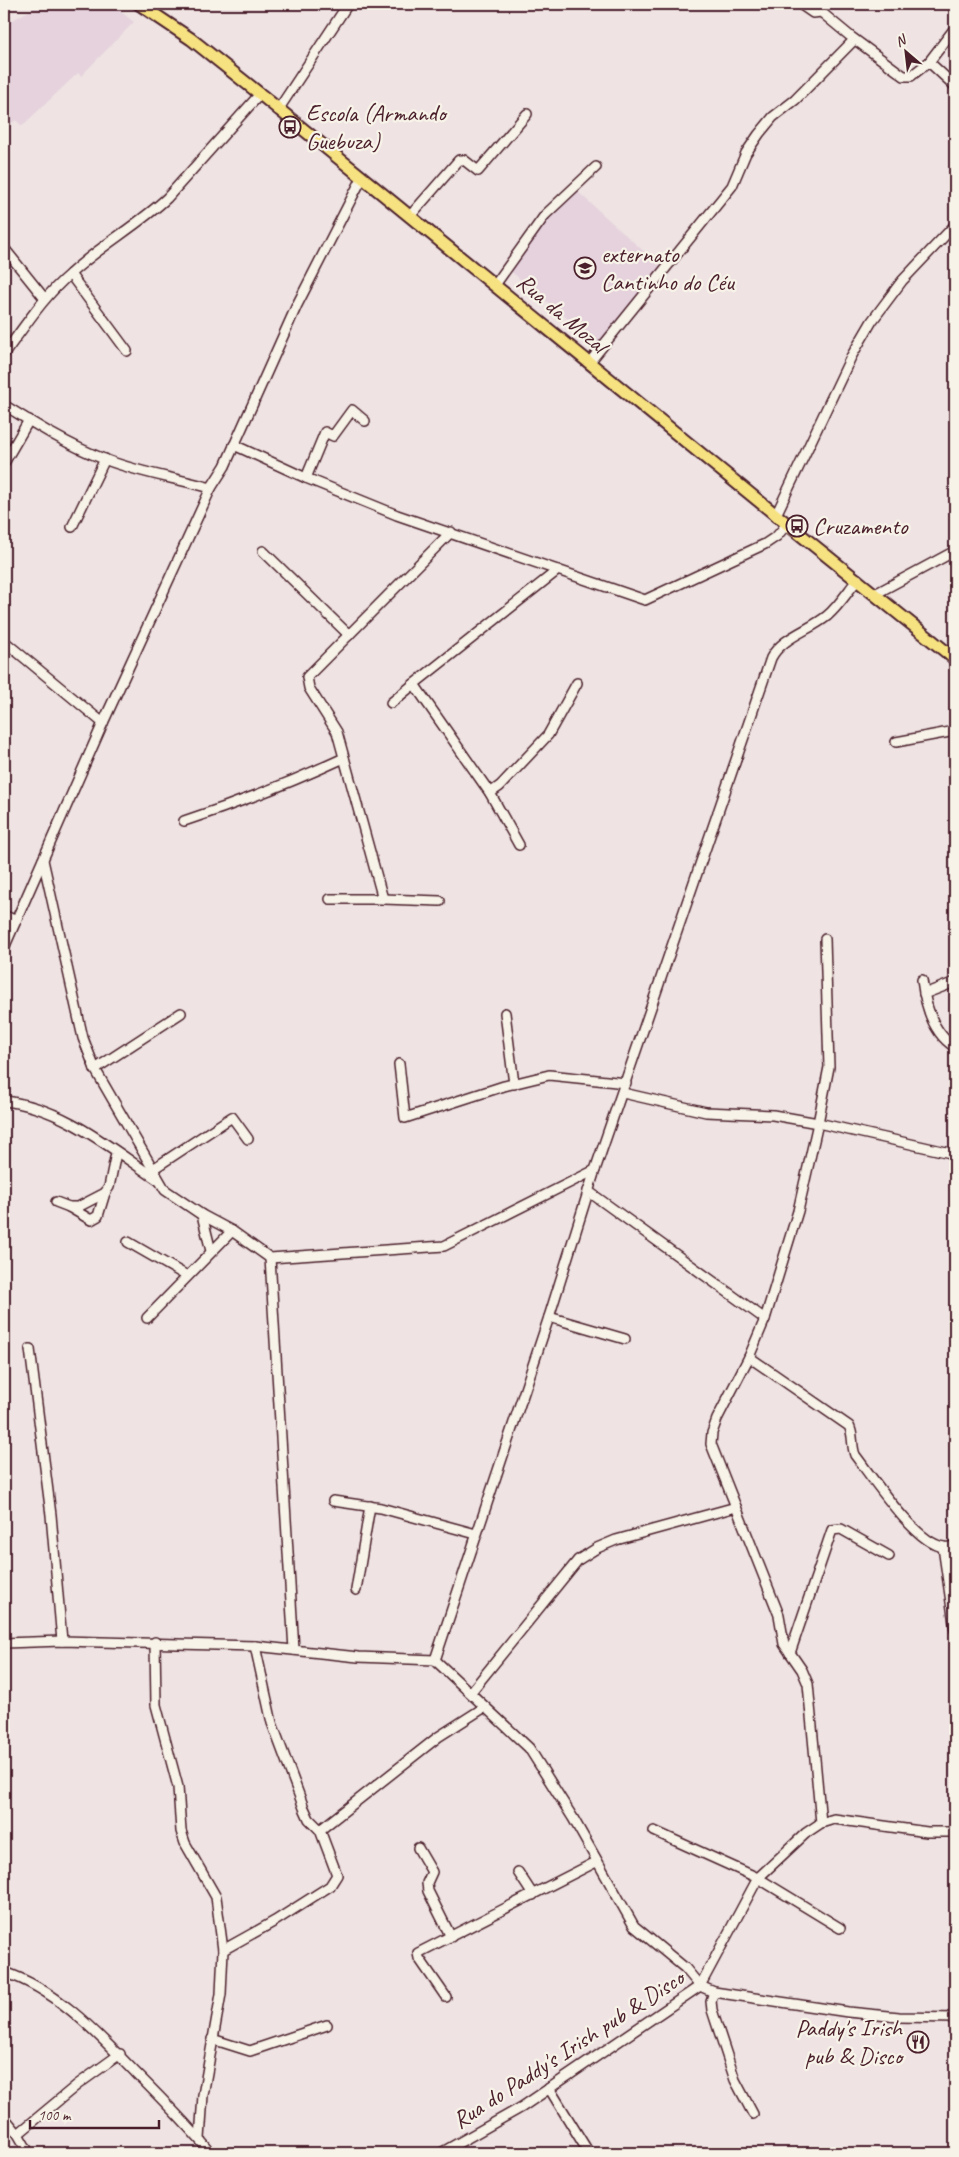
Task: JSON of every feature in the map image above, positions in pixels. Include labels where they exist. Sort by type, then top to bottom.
[{"type":"main road","name":"Rua da Mozal","points":[[139,4],[191,40],[260,94],[787,524],[955,658]]},
{"type":"street","points":[[278,110],[348,4]]},
{"type":"street","points":[[800,4],[813,13],[820,12],[854,40],[904,76],[911,76],[929,62],[955,28]]},
{"type":"street","points":[[589,363],[732,186],[746,153],[759,134],[777,114],[795,100],[854,40]]},
{"type":"street","points":[[929,62],[955,86]]},
{"type":"street","points":[[4,354],[44,299],[70,274],[160,205],[183,182],[260,94]]},
{"type":"street","points":[[410,216],[459,160],[464,160],[478,171],[527,114]]},
{"type":"street","points":[[495,285],[545,215],[596,167]]},
{"type":"street","points":[[4,948],[103,723],[211,488],[225,466],[298,305],[362,178]]},
{"type":"street","points":[[776,515],[851,357],[872,322],[902,281],[955,225]]},
{"type":"street","points":[[4,248],[44,299]]},
{"type":"street","points":[[70,274],[127,351]]},
{"type":"street","points":[[4,404],[71,445],[105,459],[166,478],[211,488]]},
{"type":"street","points":[[306,478],[325,432],[333,436],[352,410],[365,421]]},
{"type":"street","points":[[4,463],[29,420]]},
{"type":"street","points":[[234,445],[306,478],[397,515],[645,600],[765,544],[787,524]]},
{"type":"street","points":[[72,527],[105,459]]},
{"type":"street","points":[[383,899],[337,732],[309,688],[307,678],[451,532]]},
{"type":"street","points":[[263,551],[349,635]]},
{"type":"street","points":[[876,594],[955,551]]},
{"type":"street","points":[[391,703],[558,570]]},
{"type":"street","points":[[435,1660],[549,1317],[595,1170],[771,658],[776,648],[829,614],[858,579]]},
{"type":"street","points":[[4,641],[103,723]]},
{"type":"street","points":[[490,793],[500,786],[548,735],[577,683]]},
{"type":"street","points":[[414,684],[490,793],[519,845]]},
{"type":"street","points":[[896,742],[955,731]]},
{"type":"street","points":[[184,821],[287,784],[344,758]]},
{"type":"street","points":[[43,860],[83,1038],[95,1069],[165,1190],[202,1215],[232,1231],[270,1258],[444,1246],[595,1170]]},
{"type":"street","points":[[330,899],[440,901]]},
{"type":"street","points":[[4,915],[16,921]]},
{"type":"street","points":[[821,1823],[808,1684],[784,1644],[779,1615],[710,1444],[717,1419],[749,1357],[765,1319],[798,1211],[829,1067],[825,939]]},
{"type":"street","points":[[922,980],[924,994],[933,1022],[955,1047]]},
{"type":"street","points":[[924,994],[955,982]]},
{"type":"street","points":[[95,1069],[181,1012]]},
{"type":"street","points":[[505,1013],[514,1084]]},
{"type":"street","points":[[399,1064],[406,1118],[514,1084],[554,1075],[626,1083]]},
{"type":"street","points":[[623,1093],[706,1112],[773,1115],[818,1123],[955,1154]]},
{"type":"street","points":[[4,1101],[16,1102],[64,1118],[160,1181]]},
{"type":"street","points":[[153,1169],[232,1117],[248,1139]]},
{"type":"street","points":[[56,1202],[91,1220],[98,1216],[105,1193],[109,1187],[116,1153]]},
{"type":"street","points":[[588,1191],[765,1319]]},
{"type":"street","points":[[69,1207],[78,1207],[105,1193]]},
{"type":"street","points":[[202,1215],[211,1251]]},
{"type":"street","points":[[147,1318],[232,1231]]},
{"type":"street","points":[[128,1242],[187,1276]]},
{"type":"street","points":[[270,1258],[294,1650]]},
{"type":"street","points":[[549,1317],[625,1339]]},
{"type":"street","points":[[30,1349],[52,1515],[62,1641]]},
{"type":"street","points":[[749,1357],[849,1426],[852,1431],[852,1447],[855,1455],[911,1527],[932,1543],[943,1547],[955,1546]]},
{"type":"street","points":[[333,1501],[370,1506],[476,1534]]},
{"type":"street","points":[[356,1590],[370,1506]]},
{"type":"street","points":[[471,1692],[578,1560],[587,1553],[616,1540],[736,1507]]},
{"type":"street","points":[[790,1653],[832,1530],[841,1529],[889,1556]]},
{"type":"street","points":[[943,1547],[955,1630]]},
{"type":"street","points":[[4,1643],[62,1641],[155,1642],[256,1646],[358,1657],[435,1660],[529,1748],[573,1818],[596,1862],[634,1926],[685,1968],[700,1986],[758,1878],[806,1833],[821,1823],[834,1819],[927,1832],[955,1832]]},
{"type":"street","points":[[155,1642],[156,1705],[178,1786],[181,1831],[185,1843],[216,1897],[224,1950],[221,1994],[203,2095],[200,2139]]},
{"type":"street","points":[[224,1950],[275,1921],[330,1886],[337,1875],[320,1830],[309,1819],[304,1808],[272,1723],[256,1646]]},
{"type":"street","points":[[320,1830],[438,1737],[485,1707]]},
{"type":"street","points":[[654,1831],[758,1878],[840,1928]]},
{"type":"street","points":[[418,1848],[432,1872],[427,1883],[428,1891],[451,1936]]},
{"type":"street","points":[[446,1997],[418,1955],[451,1936],[596,1862]]},
{"type":"street","points":[[518,1872],[533,1895]]},
{"type":"street","points":[[4,1972],[30,1983],[45,1992],[94,2029],[120,2054],[211,2153]]},
{"type":"street","name":"Rua do Paddy's Irish pub & Disco","points":[[441,2153],[522,2107],[700,1986],[714,1992],[848,2012],[899,2017],[955,2018]]},
{"type":"street","points":[[714,1992],[711,2001],[712,2010],[735,2080],[753,2114]]},
{"type":"street","points":[[212,2039],[250,2051],[327,2025]]},
{"type":"street","points":[[18,2134],[77,2085],[120,2054]]},
{"type":"street","points":[[549,2088],[589,2153]]},
{"type":"street","points":[[4,2117],[18,2134],[29,2153]]},
{"type":"shaded area","points":[[41,4],[111,4],[134,22],[81,76],[78,73],[22,126],[16,120],[4,129],[4,25]]},
{"type":"shaded area","name":"externato Cantinho do Céu","points":[[576,190],[661,267],[598,344],[508,269],[543,223]]},
{"type":"place","name":"Escola (Armando Guebuza)","points":[[290,127]]},
{"type":"place","name":"externato Cantinho do Céu","points":[[585,268]]},
{"type":"place","name":"Cruzamento","points":[[797,526]]},
{"type":"place","name":"Paddy's Irish pub & Disco","points":[[918,2042]]}]
